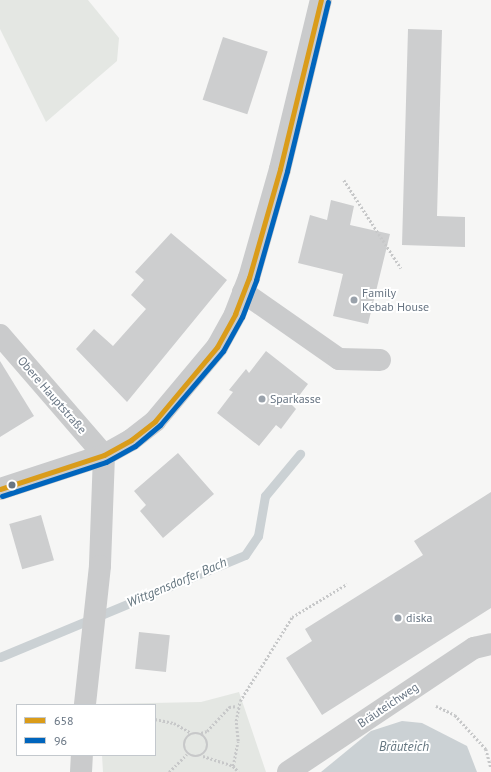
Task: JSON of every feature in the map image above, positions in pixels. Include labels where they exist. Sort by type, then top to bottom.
[{"type":"street","points":[[0,489],[104,455],[131,440],[155,422],[190,382],[217,347],[244,292],[280,169],[321,0]]},
{"type":"street","points":[[244,292],[339,359],[380,360]]},
{"type":"street","name":"Obere Hauptstraße","points":[[0,335],[104,455]]},
{"type":"street","points":[[85,704],[96,601],[104,455]]},
{"type":"street","name":"Bräuteichweg","points":[[288,772],[474,648],[491,644]]},
{"type":"street","points":[[81,772],[82,756]]},
{"type":"path","points":[[344,180],[401,268]]},
{"type":"path","points":[[233,766],[238,741],[237,706],[292,617],[347,584]]},
{"type":"path","points":[[409,691],[455,715],[486,749],[491,768]]},
{"type":"path","points":[[156,719],[174,723],[192,733],[201,733],[207,731],[229,707],[237,706]]},
{"type":"path","points":[[192,733],[186,740],[184,748],[186,754],[196,758],[204,756],[233,766],[239,772]]},
{"type":"path","points":[[201,733],[207,740],[209,748],[204,756]]},
{"type":"path","points":[[169,772],[186,754]]},
{"type":"shaded area","points":[[0,0],[88,0],[119,38],[117,61],[46,122],[0,29]]},
{"type":"shaded area","points":[[239,692],[266,772],[103,772],[102,756],[156,756],[156,704],[101,704],[201,702]]},
{"type":"water","name":"Bräuteich","points":[[402,721],[422,723],[467,746],[477,772],[321,772],[371,731]]},
{"type":"building","points":[[408,29],[442,30],[437,216],[465,217],[465,247],[402,245]]},
{"type":"building","points":[[223,37],[268,52],[247,114],[203,100]]},
{"type":"building","points":[[331,200],[354,206],[350,225],[390,234],[368,324],[333,316],[343,274],[298,263],[310,215],[327,220]]},
{"type":"building","points":[[171,233],[227,280],[127,402],[76,349],[94,329],[113,346],[146,309],[131,295],[144,280],[135,272]]},
{"type":"building","name":"Sparkasse","points":[[266,351],[308,384],[292,405],[296,409],[281,429],[276,425],[259,446],[217,413],[233,392],[229,390],[246,369],[249,373]]},
{"type":"building","points":[[0,361],[34,416],[0,437]]},
{"type":"building","points":[[178,453],[214,494],[163,538],[140,511],[146,505],[134,491]]},
{"type":"building","name":"diska","points":[[491,492],[491,608],[322,715],[286,658],[312,641],[305,629],[423,555],[414,541]]},
{"type":"building","points":[[41,515],[54,560],[22,569],[9,524]]},
{"type":"building","points":[[139,632],[170,635],[166,672],[135,669]]},
{"type":"waterway","name":"Wittgensdorfer Bach","points":[[0,657],[245,555],[258,536],[265,496],[300,454]]},
{"type":"transit line","name":"658","points":[[0,489],[104,455],[131,440],[155,421],[217,347],[235,314],[249,278],[280,169],[321,0]]},
{"type":"transit line","name":"96","points":[[2,496],[106,462],[135,446],[160,425],[223,351],[242,317],[256,280],[287,171],[328,2]]},
{"type":"place","name":"Family Kebab House","points":[[354,300]]},
{"type":"place","name":"Sparkasse","points":[[262,399]]},
{"type":"place","name":"diska","points":[[398,618]]}]
